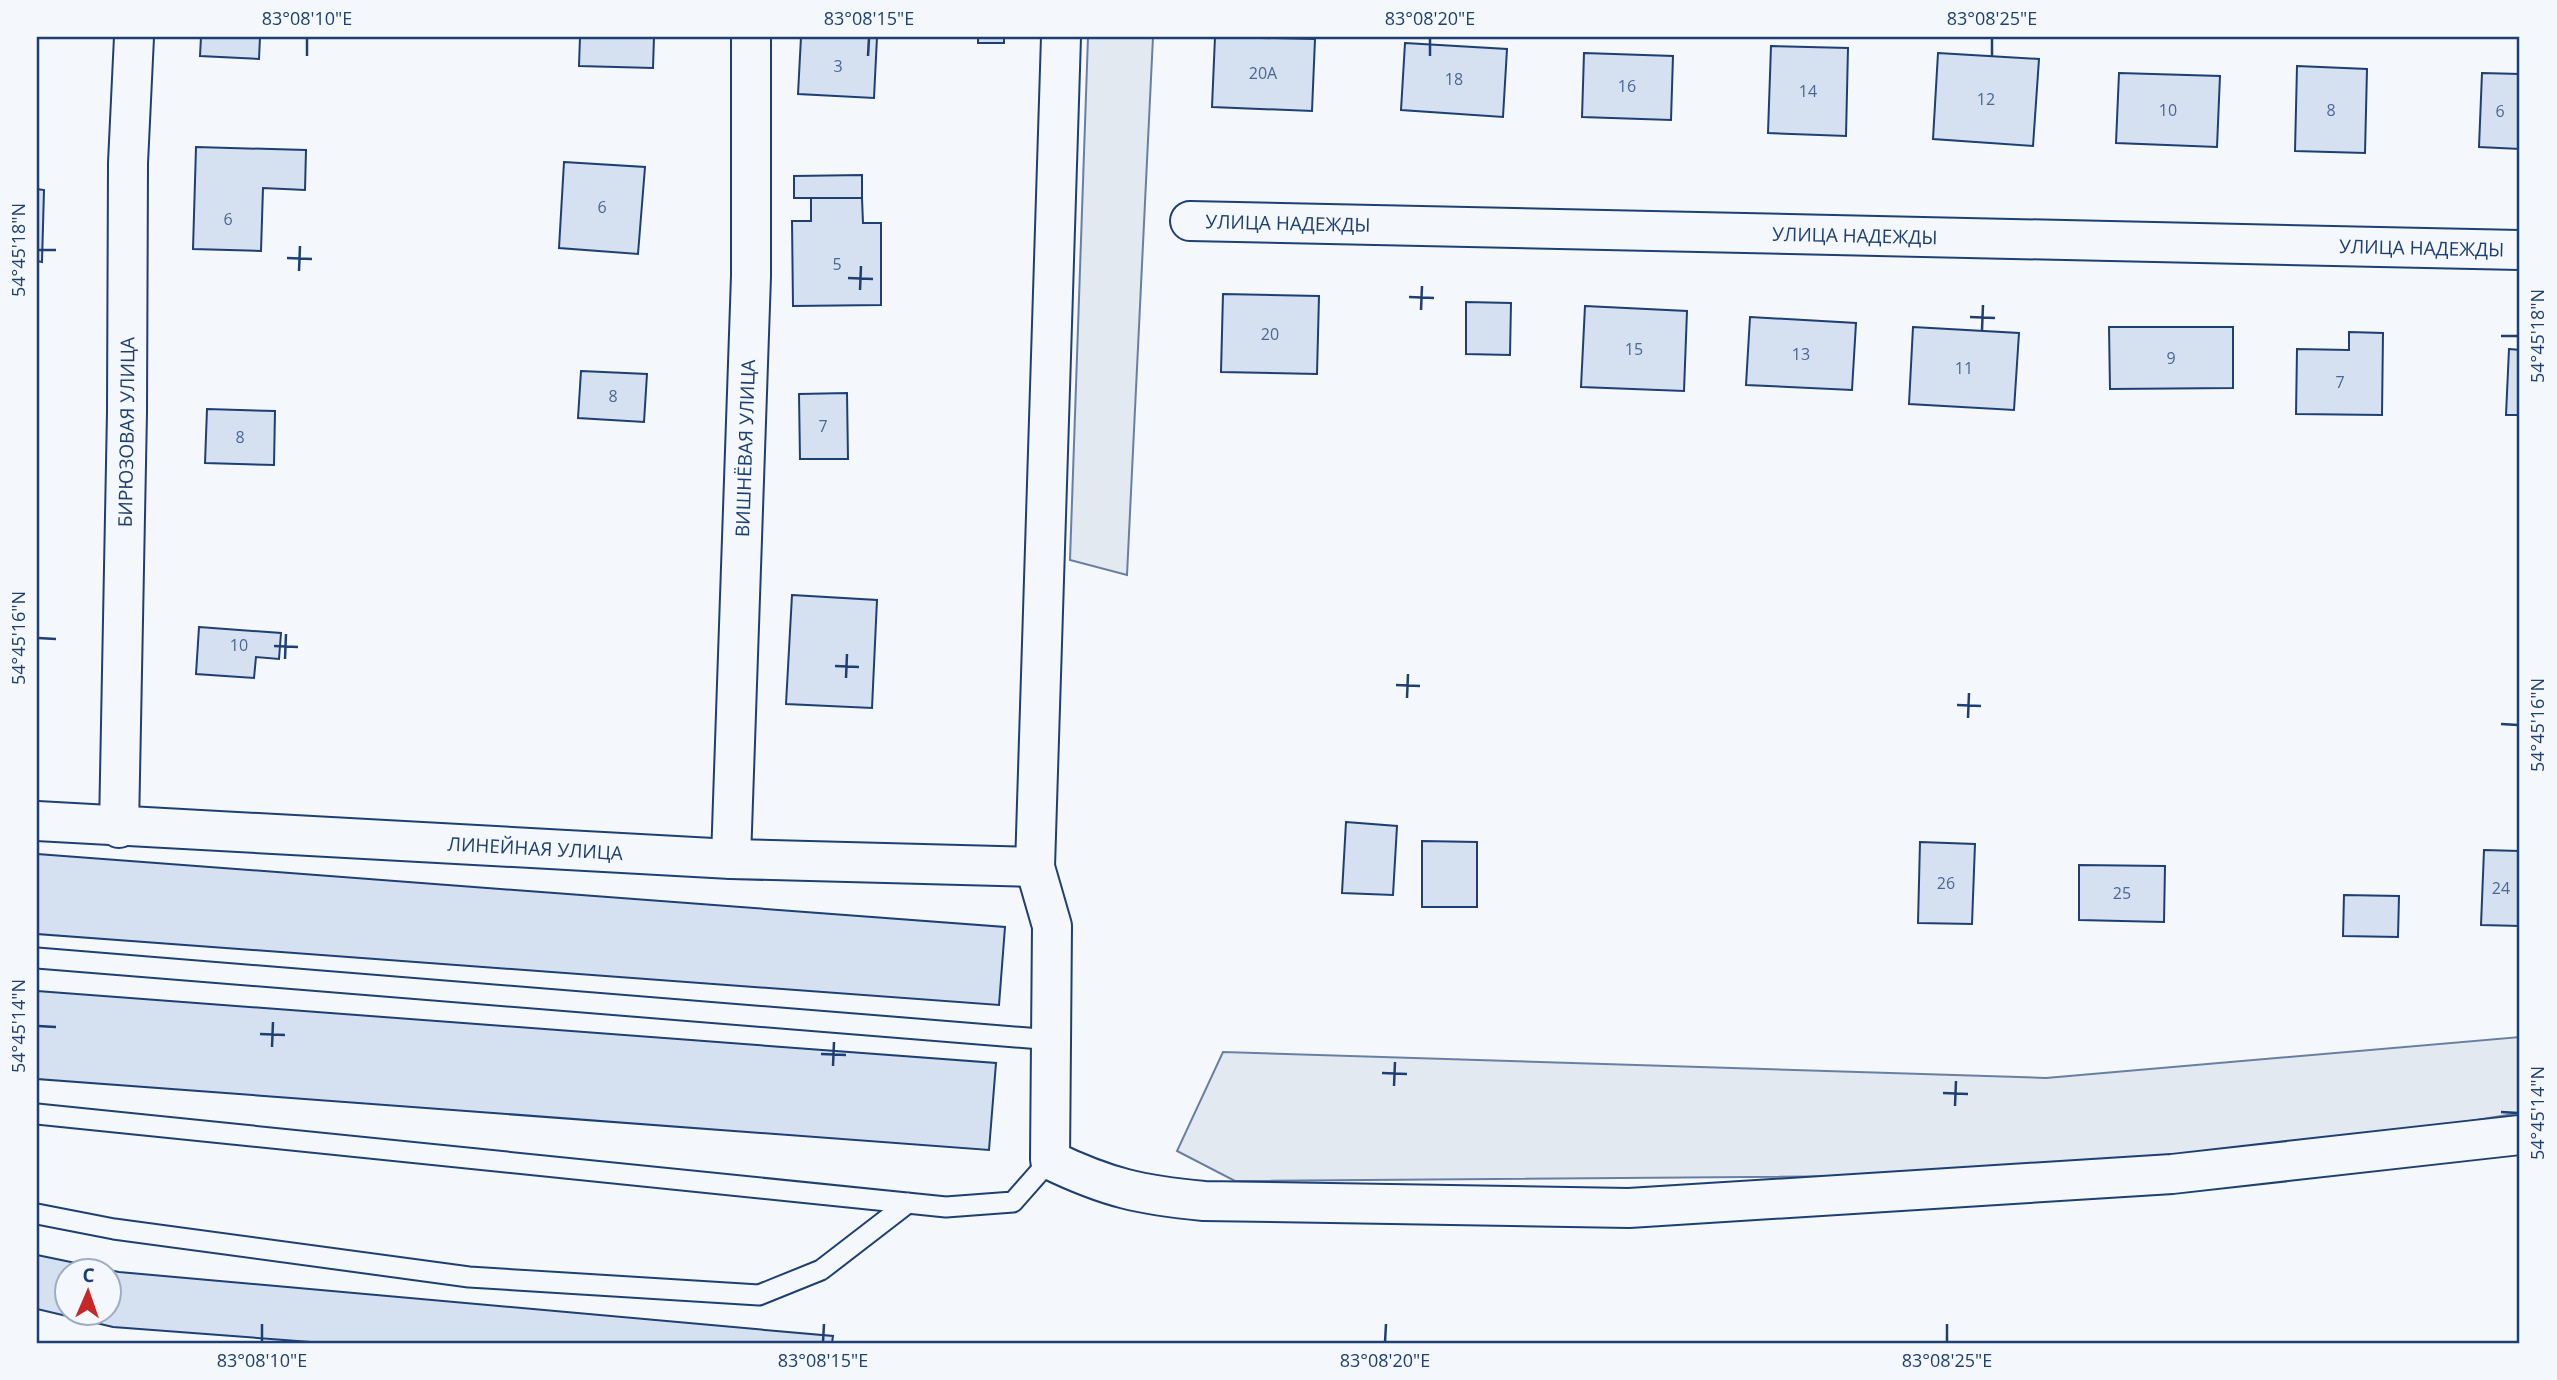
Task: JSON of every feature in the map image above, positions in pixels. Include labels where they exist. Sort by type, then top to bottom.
[{"type":"street","name":"БИРЮЗОВАЯ УЛИЦА","points":[[119,828],[127,412],[128,163],[134,37]]},
{"type":"street","name":"ВИШНЁВАЯ УЛИЦА","points":[[731,859],[751,276],[751,37]]},
{"type":"street","points":[[1061,37],[1035,867],[1052,926],[1050,1160],[1091,1180],[1145,1196],[1204,1201],[1629,1208],[2172,1174],[2520,1135]]},
{"type":"street","name":"УЛИЦА НАДЕЖДЫ","points":[[1190,221],[2520,250]]},
{"type":"street","name":"ЛИНЕЙНАЯ УЛИЦА","points":[[37,821],[119,828],[731,859],[1035,867]]},
{"type":"lane","points":[[37,958],[1053,1040]]},
{"type":"lane","points":[[37,1114],[946,1207],[1013,1202],[1050,1160]]},
{"type":"lane","points":[[37,1214],[114,1229],[469,1277],[759,1295],[821,1270],[908,1203]]},
{"type":"shaded area","points":[[1088,37],[1153,37],[1127,575],[1070,560]]},
{"type":"shaded area","points":[[2520,1037],[2520,1113],[2139,1174],[1235,1181],[1177,1151],[1223,1052],[2046,1078]]},
{"type":"building","points":[[201,37],[260,37],[259,59],[200,56]]},
{"type":"building","points":[[580,37],[654,37],[653,68],[579,66]]},
{"type":"building","points":[[801,37],[877,37],[874,98],[798,94]]},
{"type":"building","points":[[978,37],[1004,37],[1004,43],[978,43]]},
{"type":"building","points":[[1215,37],[1315,39],[1312,111],[1212,107]]},
{"type":"building","points":[[1405,43],[1507,49],[1503,117],[1401,110]]},
{"type":"building","points":[[1771,46],[1848,48],[1846,136],[1768,133]]},
{"type":"building","points":[[1584,53],[1673,56],[1671,120],[1582,117]]},
{"type":"building","points":[[1938,53],[2039,59],[2033,146],[1933,139]]},
{"type":"building","points":[[2297,66],[2367,69],[2365,153],[2295,151]]},
{"type":"building","points":[[2119,73],[2220,76],[2217,147],[2116,143]]},
{"type":"building","points":[[2482,73],[2520,74],[2520,149],[2479,147]]},
{"type":"building","points":[[196,147],[306,150],[305,190],[263,188],[261,251],[193,249]]},
{"type":"building","points":[[564,162],[645,167],[638,254],[559,248]]},
{"type":"building","points":[[862,175],[862,198],[794,198],[794,176]]},
{"type":"building","points":[[37,189],[44,190],[42,262],[37,261]]},
{"type":"building","points":[[811,198],[862,198],[863,223],[881,223],[881,305],[793,306],[792,221],[811,221]]},
{"type":"building","points":[[1223,294],[1319,296],[1317,374],[1221,372]]},
{"type":"building","points":[[1466,302],[1511,303],[1510,355],[1466,354]]},
{"type":"building","points":[[1585,306],[1687,311],[1684,391],[1581,387]]},
{"type":"building","points":[[1750,317],[1856,323],[1852,390],[1746,385]]},
{"type":"building","points":[[1913,327],[2019,333],[2014,410],[1909,404]]},
{"type":"building","points":[[2109,327],[2233,327],[2233,388],[2110,389]]},
{"type":"building","points":[[2349,332],[2383,333],[2382,415],[2296,414],[2297,349],[2349,350]]},
{"type":"building","points":[[2509,349],[2520,350],[2520,415],[2506,415]]},
{"type":"building","points":[[581,371],[647,374],[644,422],[578,418]]},
{"type":"building","points":[[847,393],[848,459],[800,459],[799,394]]},
{"type":"building","points":[[207,409],[275,411],[274,465],[205,463]]},
{"type":"building","points":[[792,595],[877,600],[872,708],[786,704]]},
{"type":"building","points":[[199,627],[281,633],[279,659],[256,657],[254,678],[196,674]]},
{"type":"building","points":[[1346,822],[1397,826],[1393,895],[1342,893]]},
{"type":"building","points":[[1422,841],[1477,842],[1477,907],[1422,907]]},
{"type":"building","points":[[1920,842],[1975,844],[1972,924],[1918,923]]},
{"type":"building","points":[[2484,850],[2520,851],[2520,926],[2481,925]]},
{"type":"building","points":[[37,854],[1005,927],[999,1005],[37,934]]},
{"type":"building","points":[[2079,865],[2165,866],[2164,922],[2079,920]]},
{"type":"building","points":[[2344,895],[2399,896],[2398,937],[2343,936]]},
{"type":"building","points":[[37,991],[996,1063],[989,1150],[37,1079]]},
{"type":"building","points":[[37,1255],[52,1258],[52,1313],[37,1309]]},
{"type":"building","points":[[122,1272],[833,1336],[832,1343],[324,1343],[122,1328]]}]
